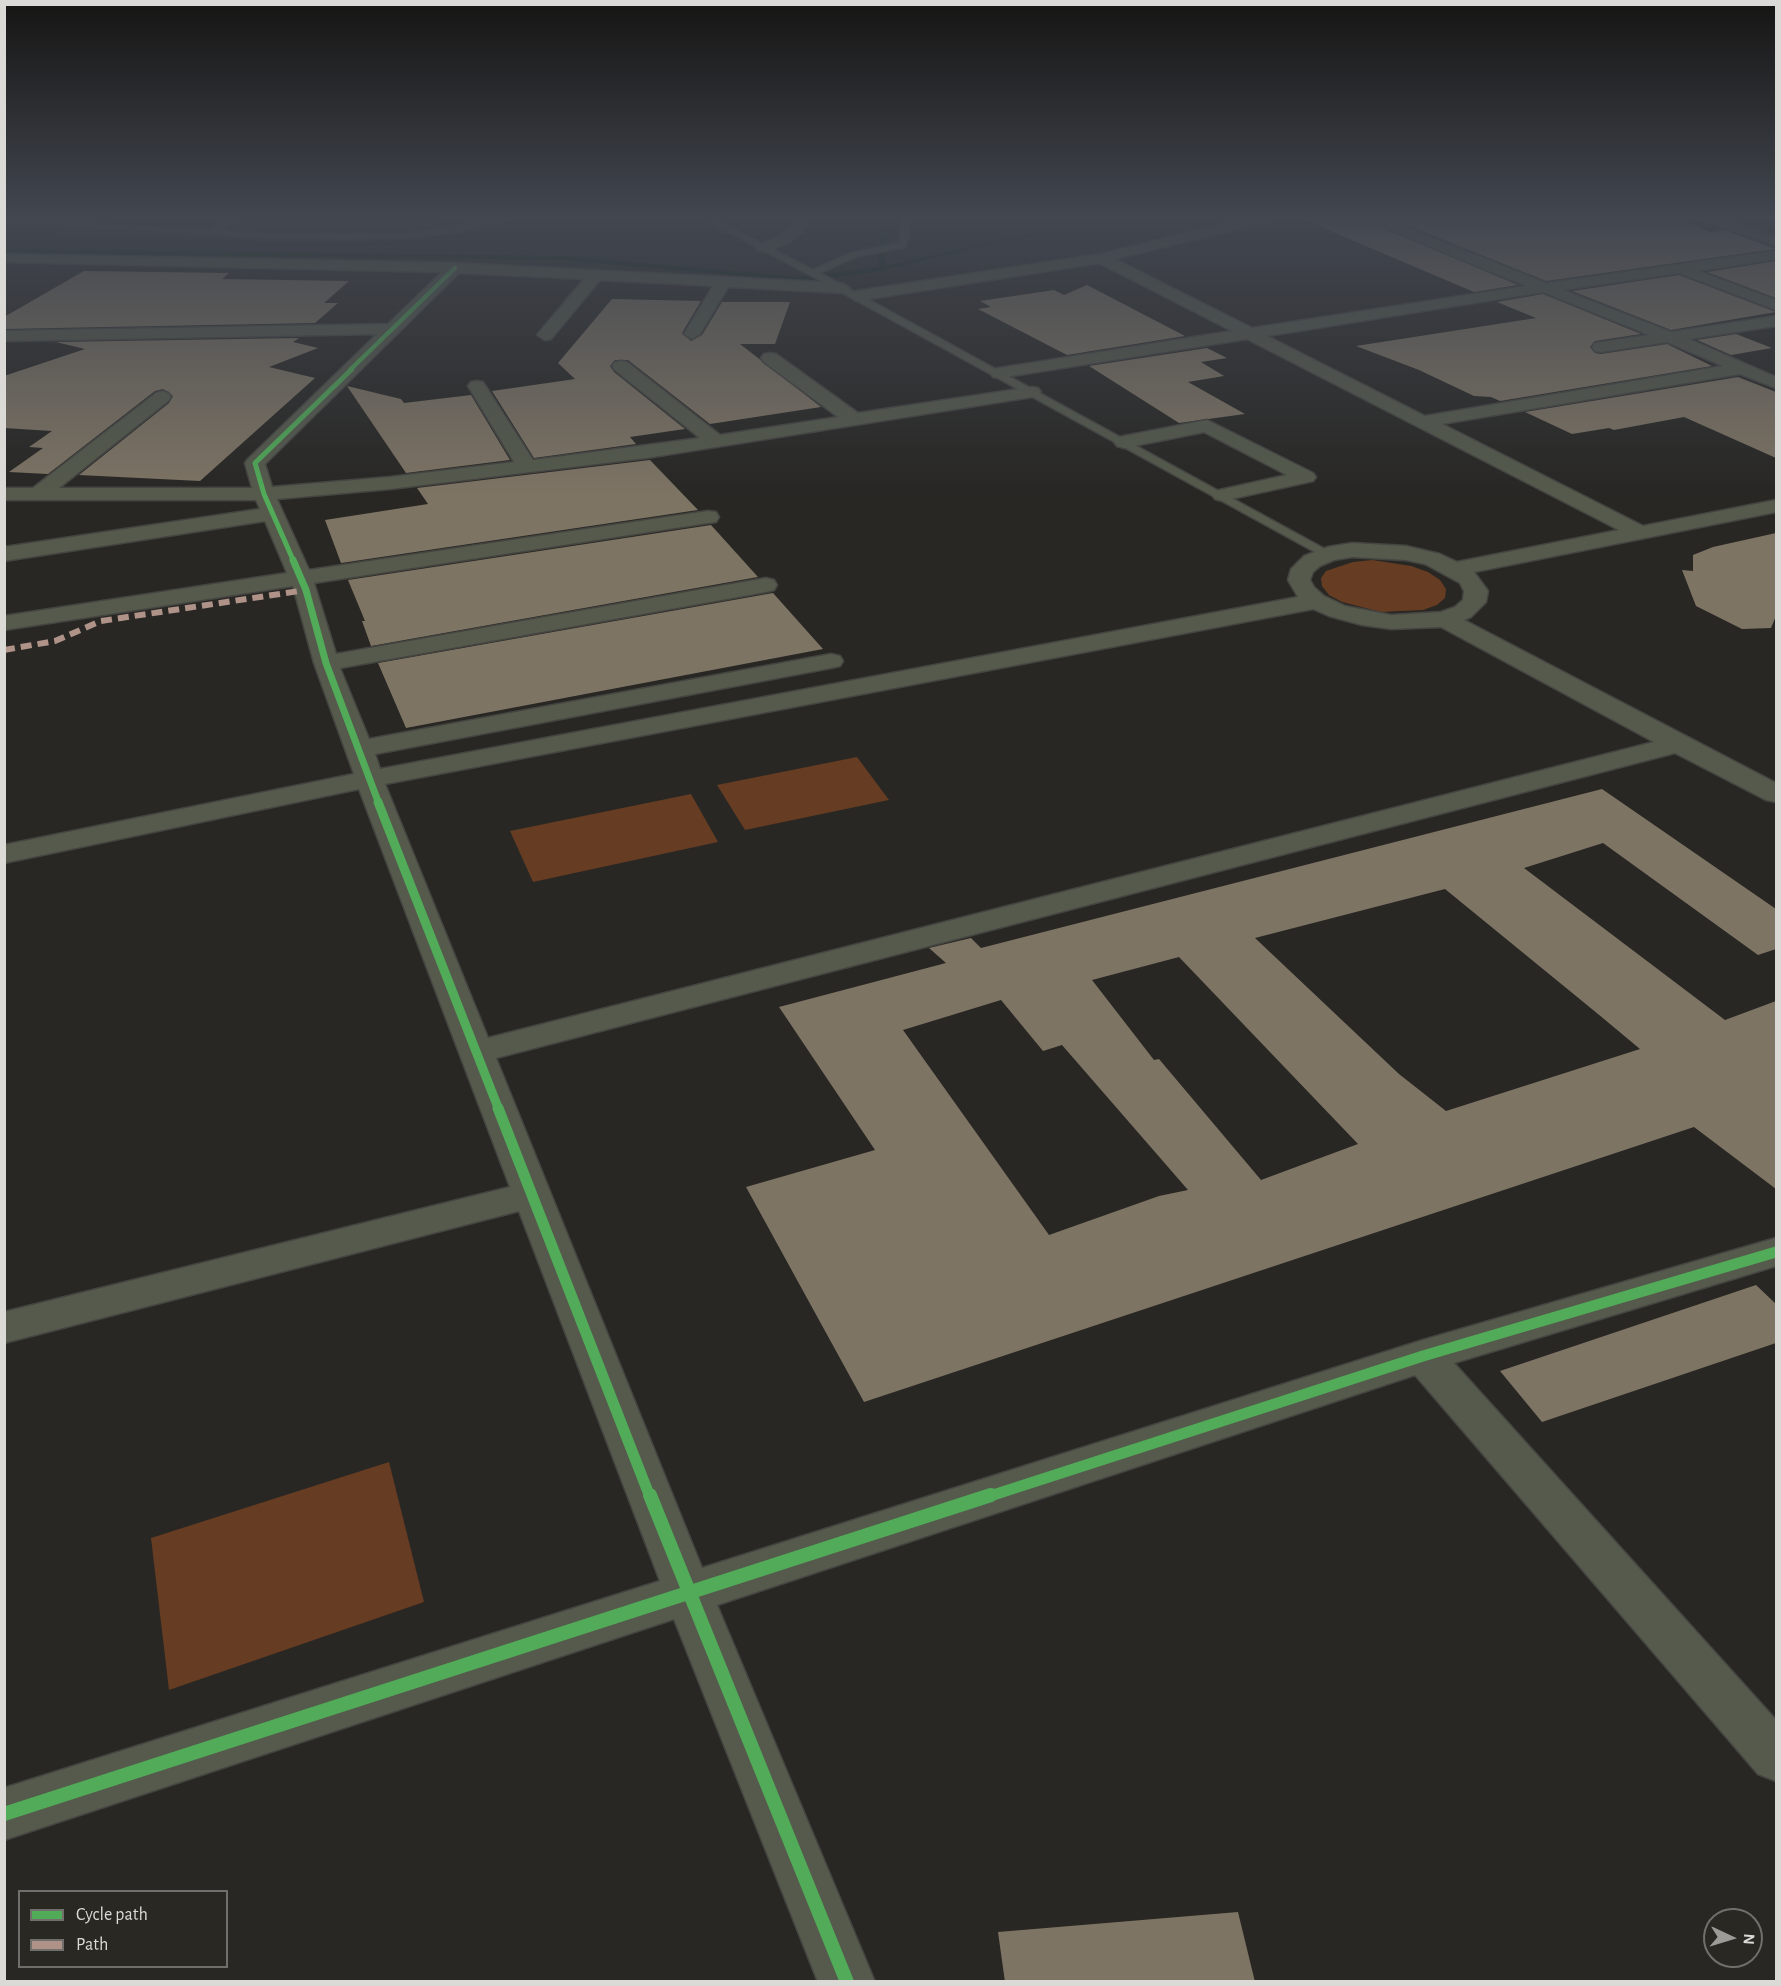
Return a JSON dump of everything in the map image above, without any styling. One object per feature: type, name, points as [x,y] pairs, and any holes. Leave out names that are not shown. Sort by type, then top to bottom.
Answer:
[{"type":"street","points":[[411,311],[255,463],[301,580],[326,663],[476,1052],[688,1593],[847,1982]]},
{"type":"street","points":[[545,334],[565,311]]},
{"type":"street","points":[[692,334],[706,311]]},
{"type":"street","points":[[1203,311],[1639,532]]},
{"type":"street","points":[[999,373],[1401,311]]},
{"type":"street","points":[[1599,311],[1776,383]]},
{"type":"street","points":[[1601,347],[1672,339],[1776,321]]},
{"type":"street","points":[[4,336],[392,329]]},
{"type":"street","points":[[4,354],[48,336]]},
{"type":"street","points":[[770,357],[853,419]]},
{"type":"street","points":[[621,366],[716,441]]},
{"type":"street","points":[[1420,422],[1739,369]]},
{"type":"street","points":[[477,386],[527,466]]},
{"type":"street","points":[[4,554],[269,503],[390,483],[716,441],[1032,392]]},
{"type":"street","points":[[39,493],[162,397]]},
{"type":"street","points":[[1124,442],[1207,426],[1306,477],[1222,495]]},
{"type":"street","points":[[4,494],[39,493],[269,503]]},
{"type":"street","points":[[1454,568],[1776,506]]},
{"type":"street","points":[[4,623],[301,580],[708,516]]},
{"type":"street","points":[[1352,550],[1406,553],[1432,559],[1454,568],[1469,579],[1476,591],[1474,602],[1463,612],[1445,619],[1420,622],[1391,622],[1354,616],[1316,601],[1304,590],[1299,580],[1302,569],[1312,561],[1329,554],[1352,550]]},
{"type":"street","points":[[326,663],[766,585]]},
{"type":"street","points":[[365,764],[1316,601]]},
{"type":"street","points":[[1445,619],[1776,794]]},
{"type":"street","points":[[4,854],[365,764],[831,661]]},
{"type":"street","points":[[476,1052],[1678,744]]},
{"type":"street","points":[[4,1328],[532,1195]]},
{"type":"street","points":[[4,1814],[1423,1356],[1776,1252]]},
{"type":"street","points":[[1423,1356],[1776,1757]]},
{"type":"lane","points":[[884,311],[1329,554]]},
{"type":"shaded area","points":[[1372,560],[1411,566],[1428,572],[1440,580],[1446,589],[1445,598],[1437,605],[1423,610],[1381,612],[1342,602],[1329,595],[1322,586],[1321,578],[1326,571],[1353,562]]},
{"type":"shaded area","points":[[857,757],[889,800],[745,830],[717,785]]},
{"type":"shaded area","points":[[691,794],[718,842],[533,882],[510,831]]},
{"type":"shaded area","points":[[389,1462],[424,1602],[169,1690],[151,1538]]},
{"type":"building","points":[[15,311],[329,311],[315,323],[4,329],[4,317]]},
{"type":"building","points":[[602,311],[695,311],[682,333],[691,341],[702,335],[717,311],[787,311],[775,344],[740,344],[821,407],[710,424],[628,360],[615,360],[610,366],[614,372],[685,429],[630,437],[636,444],[534,458],[492,391],[575,379],[558,363]]},
{"type":"building","points":[[981,311],[1136,311],[1185,336],[1067,355]]},
{"type":"building","points":[[1518,311],[1584,311],[1641,334],[1595,341],[1590,347],[1595,353],[1667,344],[1712,366],[1500,401],[1491,397],[1474,396],[1419,370],[1356,346],[1536,318]]},
{"type":"building","points":[[1622,311],[1776,312],[1671,330]]},
{"type":"building","points":[[1736,334],[1772,348],[1731,355],[1697,340]]},
{"type":"building","points":[[299,338],[293,342],[318,348],[269,367],[315,378],[200,481],[79,475],[169,403],[173,396],[163,389],[155,391],[48,474],[9,472],[43,448],[29,447],[52,431],[4,428],[4,376],[85,349],[56,342]]},
{"type":"building","points":[[1207,348],[1227,358],[1201,362],[1224,376],[1188,382],[1245,414],[1179,423],[1089,366]]},
{"type":"building","points":[[1738,377],[1776,392],[1776,458],[1684,417],[1614,430],[1609,428],[1572,434],[1525,412]]},
{"type":"building","points":[[347,386],[401,399],[404,403],[471,395],[510,460],[406,473]]},
{"type":"building","points":[[650,460],[698,510],[341,563],[325,520],[428,504],[417,488]]},
{"type":"building","points":[[711,525],[758,577],[371,646],[362,621],[365,621],[348,580]]},
{"type":"building","points":[[1776,533],[1776,616],[1771,628],[1742,629],[1696,606],[1682,570],[1693,571],[1693,555],[1713,547]]},
{"type":"building","points":[[773,593],[823,649],[406,728],[378,663]]},
{"type":"building","points":[[1602,789],[1776,909],[1776,949],[1758,955],[1603,843],[1524,868],[1725,1020],[1776,1001],[1776,1189],[1694,1127],[864,1402],[746,1187],[875,1150],[779,1007],[946,963],[929,948],[971,938],[981,948]],"holes":[[[1445,889],[1598,1014],[1640,1049],[1446,1111],[1399,1074],[1255,938]],[[1179,957],[1358,1144],[1261,1180],[1159,1059],[1154,1060],[1092,980]],[[1001,1000],[1043,1051],[1062,1045],[1188,1190],[1159,1196],[1049,1235],[903,1030]]]},
{"type":"building","points":[[1756,1285],[1776,1304],[1776,1343],[1542,1422],[1500,1371]]},
{"type":"building","points":[[1238,1912],[1255,1982],[1005,1982],[998,1932]]},
{"type":"marked path","points":[[4,650],[55,641],[101,621],[306,590]]},
{"type":"cycle path","points":[[411,311],[255,463],[264,494],[306,590],[326,663],[360,749],[369,779],[688,1593],[847,1982]]},
{"type":"cycle path","points":[[4,1814],[1423,1356],[1776,1252]]}]
